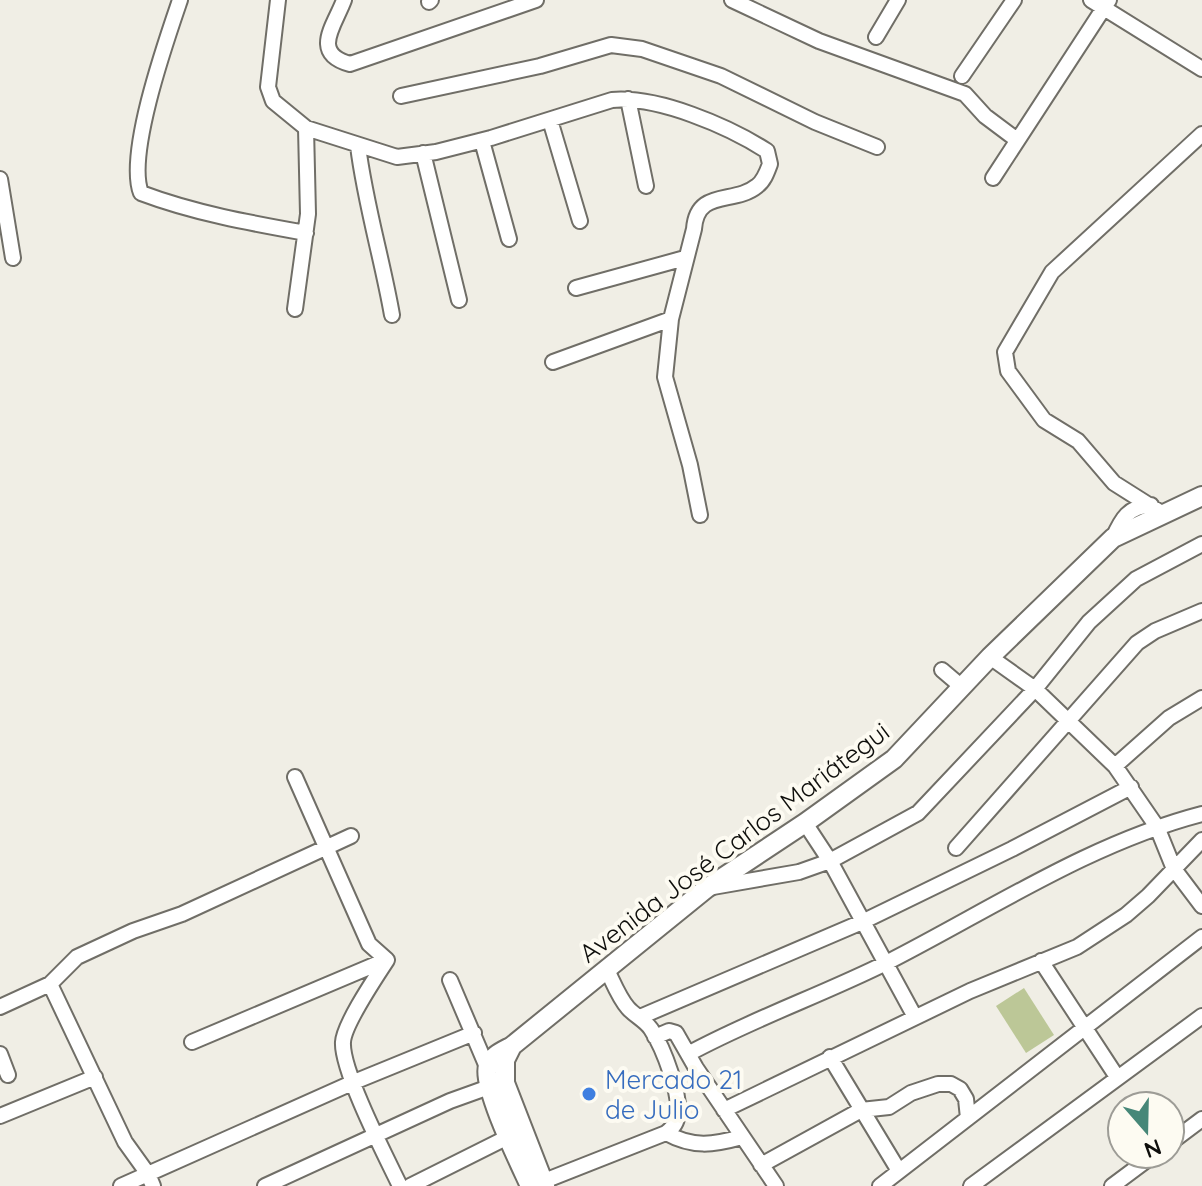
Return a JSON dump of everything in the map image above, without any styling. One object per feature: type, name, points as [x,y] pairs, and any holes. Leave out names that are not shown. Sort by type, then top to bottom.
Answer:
[{"type":"street","points":[[180,0],[142,132],[138,185],[141,193],[188,209],[306,233]]},
{"type":"street","points":[[278,0],[268,87],[273,101],[306,128],[358,146],[397,157],[423,153],[482,141],[612,100],[628,99],[683,112],[732,132],[767,151],[770,164],[760,184],[751,190],[709,201],[695,217],[671,319],[665,377],[690,465],[700,515]]},
{"type":"street","points":[[344,0],[326,41],[328,49],[338,61],[350,64],[536,0]]},
{"type":"street","points":[[732,0],[819,41],[965,94],[985,116],[1017,140]]},
{"type":"street","points":[[876,37],[898,0]]},
{"type":"street","points":[[962,76],[1014,0]]},
{"type":"street","points":[[1091,0],[1106,5],[1202,69]]},
{"type":"street","points":[[993,178],[1106,5]]},
{"type":"street","points":[[401,96],[540,66],[611,45],[642,49],[721,76],[815,122],[877,147]]},
{"type":"street","points":[[628,99],[646,186]]},
{"type":"street","points":[[550,120],[580,221]]},
{"type":"street","points":[[295,309],[308,214],[306,128]]},
{"type":"street","points":[[1157,509],[1114,483],[1078,441],[1044,420],[1008,371],[1005,352],[1052,272],[1202,134]]},
{"type":"street","points":[[482,141],[509,239]]},
{"type":"street","points":[[358,146],[364,194],[382,257],[392,315]]},
{"type":"street","points":[[423,153],[459,300]]},
{"type":"street","points":[[0,179],[13,258]]},
{"type":"street","points":[[576,288],[685,258]]},
{"type":"street","points":[[553,362],[671,319]]},
{"type":"street","name":"Avenida José Carlos Mariátegui","points":[[487,1067],[496,1055],[512,1046],[707,888],[894,759],[990,657],[1113,538],[1157,509],[1202,496]]},
{"type":"street","points":[[707,888],[799,872],[830,861],[918,813],[1035,689],[1089,622],[1136,579],[1202,544]]},
{"type":"street","points":[[956,848],[1137,643],[1155,631],[1202,611]]},
{"type":"street","points":[[990,657],[1035,689],[1115,766],[1157,827],[1174,869],[1202,906]]},
{"type":"street","points":[[942,670],[962,687]]},
{"type":"street","points":[[1115,766],[1169,718],[1202,698]]},
{"type":"street","points":[[295,777],[369,944],[387,960]]},
{"type":"street","points":[[640,1017],[862,922],[1131,787]]},
{"type":"street","points":[[688,1054],[886,963],[1041,880],[1157,827],[1202,814]]},
{"type":"street","points":[[805,823],[830,861],[915,1017]]},
{"type":"street","points":[[0,1007],[50,984],[77,957],[133,931],[182,914],[351,836]]},
{"type":"street","points":[[724,1110],[915,1017],[1077,947],[1126,915],[1202,840]]},
{"type":"street","points":[[880,1186],[1202,937]]},
{"type":"street","points":[[192,1042],[387,960]]},
{"type":"street","points":[[387,960],[344,1038],[344,1049],[376,1136],[400,1186]]},
{"type":"street","points":[[1041,961],[1117,1077]]},
{"type":"street","points":[[540,1185],[666,1133],[674,1127],[678,1117],[677,1096],[655,1037],[640,1017],[629,1010],[607,970]]},
{"type":"street","points":[[450,980],[487,1067],[489,1087],[508,1137],[540,1185]]},
{"type":"street","points":[[50,984],[125,1142],[151,1180]]},
{"type":"street","points":[[971,1186],[1202,1016]]},
{"type":"street","points":[[655,1037],[669,1031],[676,1033],[776,1186]]},
{"type":"street","points":[[121,1186],[151,1180],[354,1082],[474,1033]]},
{"type":"street","points":[[512,1046],[505,1060],[505,1083],[540,1185]]},
{"type":"street","points":[[0,1054],[8,1075]]},
{"type":"street","points":[[830,1057],[899,1171]]},
{"type":"street","points":[[0,1116],[95,1077]]},
{"type":"street","points":[[761,1165],[861,1110],[889,1107],[911,1093],[938,1084],[951,1084],[960,1089],[966,1099],[968,1118]]},
{"type":"street","points":[[265,1186],[450,1101],[489,1087]]},
{"type":"street","points":[[666,1133],[678,1140],[701,1145],[742,1137]]},
{"type":"street","points":[[410,1186],[508,1137]]},
{"type":"street","points":[[1112,1186],[1134,1170]]},
{"type":"green space","points":[[1024,988],[1054,1035],[1026,1053],[996,1006]]},
{"type":"place","name":"Mercado 21 de Julio","points":[[589,1094]]}]
